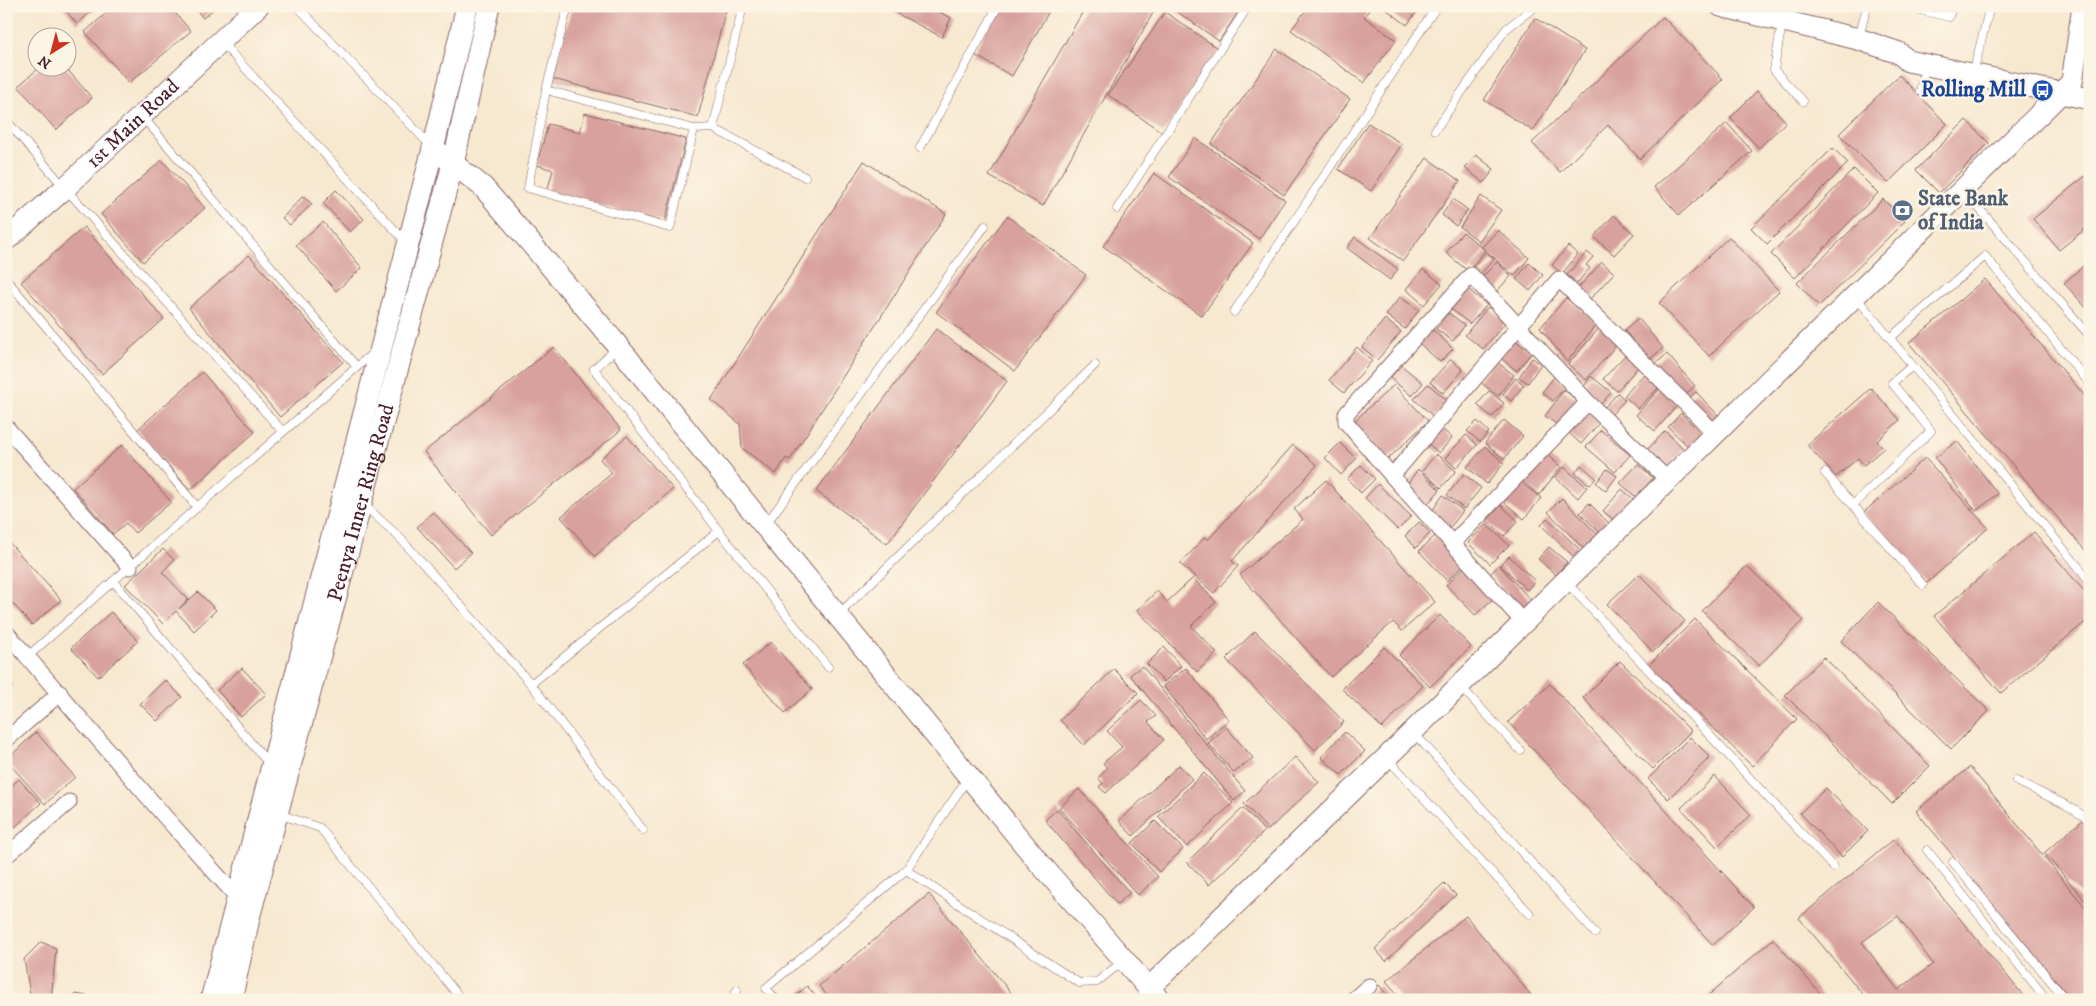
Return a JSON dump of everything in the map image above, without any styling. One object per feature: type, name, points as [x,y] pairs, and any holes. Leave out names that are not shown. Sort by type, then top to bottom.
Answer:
[{"type":"street","name":"1st Main Road","points":[[6,240],[65,188],[258,6]]},
{"type":"street","name":"Peenya Inner Ring Road","points":[[211,1000],[433,148],[467,6]]},
{"type":"street","name":"Peenya Inner Ring Road","points":[[231,1000],[250,914],[453,164],[489,6]]},
{"type":"street","points":[[1721,6],[1858,39],[1899,53],[1908,61],[1925,65],[2074,87]]},
{"type":"street","points":[[433,148],[483,187],[619,347],[1036,859],[1154,994],[1412,730],[1963,190],[2074,87],[2085,18]]},
{"type":"street","points":[[1899,53],[1908,49],[1976,62],[2074,87],[2090,99]]},
{"type":"street","points":[[425,179],[444,195]]},
{"type":"street","points":[[1523,622],[1346,422],[1346,414],[1471,275],[1588,402],[1668,480]]},
{"type":"street","points":[[1392,476],[1517,326],[1559,279],[1715,433]]},
{"type":"street","points":[[1453,543],[1588,402]]},
{"type":"street","points":[[6,427],[130,567]]},
{"type":"street","points":[[6,632],[166,818],[237,897]]},
{"type":"street","points":[[6,740],[60,693]]},
{"type":"street","points":[[6,856],[69,802]]},
{"type":"street","points":[[1353,1000],[1369,986]]},
{"type":"lane","points":[[297,6],[433,148]]},
{"type":"lane","points":[[568,6],[546,90],[528,188],[670,228],[694,129]]},
{"type":"lane","points":[[713,128],[743,6]]},
{"type":"lane","points":[[920,148],[998,6]]},
{"type":"lane","points":[[1117,209],[1248,6]]},
{"type":"lane","points":[[1234,312],[1437,6]]},
{"type":"lane","points":[[1435,130],[1506,28],[1536,6]]},
{"type":"lane","points":[[1858,39],[1867,6]]},
{"type":"lane","points":[[1904,6],[1950,17],[1952,6]]},
{"type":"lane","points":[[1976,62],[1990,6]]},
{"type":"lane","points":[[1782,21],[1774,70],[1803,101]]},
{"type":"lane","points":[[221,41],[408,244]]},
{"type":"lane","points":[[1920,91],[1925,65]]},
{"type":"lane","points":[[546,90],[694,129],[713,128],[805,177]]},
{"type":"lane","points":[[142,116],[357,367]]},
{"type":"lane","points":[[6,120],[283,432]]},
{"type":"lane","points":[[1963,190],[2090,336]]},
{"type":"lane","points":[[764,525],[985,226]]},
{"type":"lane","points":[[1890,338],[1985,256],[2090,384]]},
{"type":"lane","points":[[6,279],[197,507]]},
{"type":"lane","points":[[1855,296],[2090,581]]},
{"type":"lane","points":[[28,656],[382,346]]},
{"type":"lane","points":[[619,347],[594,369],[828,667]]},
{"type":"lane","points":[[837,615],[1095,365]]},
{"type":"lane","points":[[1853,505],[1931,431],[1892,383],[1912,366]]},
{"type":"lane","points":[[1825,473],[1923,585]]},
{"type":"lane","points":[[361,502],[400,538],[531,684],[643,830]]},
{"type":"lane","points":[[531,684],[719,530]]},
{"type":"lane","points":[[1565,580],[1833,867]]},
{"type":"lane","points":[[113,582],[271,767]]},
{"type":"lane","points":[[1459,685],[1520,750]]},
{"type":"lane","points":[[1412,730],[1595,933]]},
{"type":"lane","points":[[1386,758],[1530,914]]},
{"type":"lane","points":[[776,1000],[766,988],[906,870],[969,776]]},
{"type":"lane","points":[[2016,781],[2066,805],[2090,820]]},
{"type":"lane","points":[[277,814],[320,828],[462,1000]]},
{"type":"lane","points":[[1927,850],[2047,1000]]},
{"type":"lane","points":[[1953,862],[2066,1000]]},
{"type":"lane","points":[[906,870],[1079,983],[1098,982],[1124,960]]},
{"type":"lane","points":[[733,1000],[737,990]]},
{"type":"building","points":[[62,6],[98,6],[77,24]]},
{"type":"building","points":[[114,6],[169,6],[191,31],[129,83],[85,32]]},
{"type":"building","points":[[193,6],[217,6],[203,18]]},
{"type":"building","points":[[572,6],[727,6],[698,117],[553,79]]},
{"type":"building","points":[[890,6],[928,6],[951,18],[942,37],[888,9]]},
{"type":"building","points":[[999,6],[1052,6],[1012,76],[973,54]]},
{"type":"building","points":[[1086,6],[1157,6],[1043,206],[989,176]]},
{"type":"building","points":[[1169,6],[1242,6],[1219,41]]},
{"type":"building","points":[[1309,6],[1372,6],[1364,17],[1396,40],[1364,83],[1291,30]]},
{"type":"building","points":[[1382,6],[1421,6],[1407,25]]},
{"type":"building","points":[[1165,12],[1220,50],[1163,133],[1108,95]]},
{"type":"building","points":[[1663,17],[1723,79],[1640,159],[1608,125],[1560,172],[1532,143]]},
{"type":"building","points":[[1535,18],[1585,50],[1533,131],[1484,100]]},
{"type":"building","points":[[1277,49],[1350,99],[1284,195],[1211,144]]},
{"type":"building","points":[[1899,75],[1947,124],[1888,183],[1839,134]]},
{"type":"building","points":[[28,77],[75,78],[92,98],[56,130],[18,86]]},
{"type":"building","points":[[1757,91],[1786,122],[1759,148],[1730,118]]},
{"type":"building","points":[[585,113],[686,139],[665,222],[547,192],[553,170],[537,165],[548,124],[580,132]]},
{"type":"building","points":[[1966,120],[1989,143],[1939,193],[1916,170]]},
{"type":"building","points":[[1368,123],[1402,144],[1371,191],[1338,169]]},
{"type":"building","points":[[1727,123],[1752,151],[1679,215],[1654,187]]},
{"type":"building","points":[[1195,138],[1285,200],[1259,239],[1169,177]]},
{"type":"building","points":[[1833,148],[1848,163],[1767,244],[1751,228]]},
{"type":"building","points":[[1476,155],[1494,169],[1484,183],[1465,168]]},
{"type":"building","points":[[1427,158],[1460,181],[1403,261],[1370,238]]},
{"type":"building","points":[[162,160],[205,208],[143,262],[101,214]]},
{"type":"building","points":[[864,161],[946,214],[790,460],[786,458],[776,474],[742,448],[740,424],[711,400]]},
{"type":"building","points":[[1854,169],[1878,193],[1795,278],[1771,254]]},
{"type":"building","points":[[2090,172],[2090,225],[2059,250],[2033,219]]},
{"type":"building","points":[[1154,173],[1253,243],[1202,316],[1103,246]]},
{"type":"building","points":[[336,190],[364,219],[350,232],[323,203]]},
{"type":"building","points":[[303,196],[312,204],[290,225],[282,218]]},
{"type":"building","points":[[1481,196],[1501,210],[1479,241],[1460,227]]},
{"type":"building","points":[[1453,199],[1468,210],[1456,226],[1442,215]]},
{"type":"building","points":[[1883,199],[1905,221],[1819,306],[1797,283]]},
{"type":"building","points":[[1614,215],[1634,234],[1614,255],[1594,237]]},
{"type":"building","points":[[1007,216],[1086,275],[1015,371],[936,312]]},
{"type":"building","points":[[323,222],[362,268],[336,291],[296,245]]},
{"type":"building","points":[[84,227],[164,319],[102,374],[21,282]]},
{"type":"building","points":[[1498,230],[1529,258],[1514,276],[1482,247]]},
{"type":"building","points":[[1463,232],[1485,250],[1468,271],[1446,253]]},
{"type":"building","points":[[1355,237],[1398,269],[1390,280],[1347,248]]},
{"type":"building","points":[[1729,237],[1779,291],[1709,356],[1659,303]]},
{"type":"building","points":[[1568,246],[1578,254],[1562,274],[1552,265]]},
{"type":"building","points":[[1486,252],[1494,259],[1479,276],[1471,269]]},
{"type":"building","points":[[1587,252],[1593,257],[1586,265],[1590,268],[1577,283],[1567,275]]},
{"type":"building","points":[[249,255],[343,362],[280,417],[189,308]]},
{"type":"building","points":[[2090,260],[2090,312],[2064,283]]},
{"type":"building","points":[[1497,262],[1511,276],[1497,291],[1482,277]]},
{"type":"building","points":[[1602,262],[1614,273],[1590,299],[1578,288]]},
{"type":"building","points":[[1529,263],[1543,275],[1530,291],[1516,279]]},
{"type":"building","points":[[1423,269],[1442,284],[1424,305],[1406,289]]},
{"type":"building","points":[[1985,279],[2090,402],[2090,556],[1909,343]]},
{"type":"building","points":[[1468,289],[1487,305],[1470,324],[1451,309]]},
{"type":"building","points":[[1400,297],[1419,310],[1405,329],[1386,315]]},
{"type":"building","points":[[1566,298],[1598,322],[1567,362],[1540,328]]},
{"type":"building","points":[[1488,307],[1506,322],[1483,349],[1465,335]]},
{"type":"building","points":[[1449,313],[1465,325],[1453,341],[1436,329]]},
{"type":"building","points":[[1638,318],[1663,348],[1649,360],[1624,330]]},
{"type":"building","points":[[1385,319],[1401,332],[1377,360],[1362,347]]},
{"type":"building","points":[[1601,326],[1619,342],[1586,380],[1568,364]]},
{"type":"building","points":[[936,329],[1007,381],[887,544],[816,491]]},
{"type":"building","points":[[1432,329],[1453,349],[1440,362],[1419,343]]},
{"type":"building","points":[[1512,337],[1531,353],[1517,371],[1498,356]]},
{"type":"building","points":[[554,347],[621,430],[491,535],[424,452]]},
{"type":"building","points":[[1357,347],[1372,361],[1344,393],[1329,380]]},
{"type":"building","points":[[1627,353],[1640,365],[1617,391],[1603,379]]},
{"type":"building","points":[[1667,354],[1695,386],[1684,396],[1655,364]]},
{"type":"building","points":[[1532,358],[1541,364],[1528,383],[1519,377]]},
{"type":"building","points":[[1451,359],[1463,370],[1443,393],[1430,382]]},
{"type":"building","points":[[1494,360],[1514,375],[1498,396],[1479,381]]},
{"type":"building","points":[[1401,365],[1423,383],[1412,396],[1390,378]]},
{"type":"building","points":[[202,372],[255,432],[190,490],[137,430]]},
{"type":"building","points":[[1645,373],[1659,387],[1638,409],[1624,396]]},
{"type":"building","points":[[1555,376],[1566,386],[1553,401],[1542,392]]},
{"type":"building","points":[[1591,376],[1611,392],[1598,408],[1581,391]]},
{"type":"building","points":[[1516,378],[1524,385],[1511,401],[1503,394]]},
{"type":"building","points":[[1428,384],[1448,401],[1434,417],[1414,399]]},
{"type":"building","points":[[1394,385],[1428,421],[1388,459],[1353,422]]},
{"type":"building","points":[[1660,388],[1678,405],[1655,431],[1636,415]]},
{"type":"building","points":[[1871,388],[1900,420],[1877,441],[1884,448],[1864,465],[1858,458],[1836,477],[1807,445]]},
{"type":"building","points":[[1564,390],[1580,402],[1560,427],[1545,416]]},
{"type":"building","points":[[1489,391],[1504,403],[1492,417],[1477,405]]},
{"type":"building","points":[[1696,392],[1718,415],[1710,423],[1688,399]]},
{"type":"building","points":[[1618,393],[1625,400],[1608,418],[1601,411]]},
{"type":"building","points":[[1587,409],[1601,421],[1581,444],[1568,432]]},
{"type":"building","points":[[1681,413],[1704,436],[1691,449],[1668,427]]},
{"type":"building","points":[[1504,420],[1523,436],[1504,459],[1485,443]]},
{"type":"building","points":[[1477,421],[1489,432],[1480,442],[1467,431]]},
{"type":"building","points":[[1439,426],[1452,438],[1439,453],[1425,441]]},
{"type":"building","points":[[1601,430],[1630,455],[1615,472],[1586,447]]},
{"type":"building","points":[[1665,431],[1684,449],[1664,470],[1645,452]]},
{"type":"building","points":[[1466,435],[1477,445],[1456,468],[1445,458]]},
{"type":"building","points":[[627,436],[673,489],[595,556],[561,517],[612,473],[600,459]]},
{"type":"building","points":[[1957,441],[1998,494],[1976,511],[1935,458]]},
{"type":"building","points":[[1340,443],[1356,459],[1341,475],[1325,458]]},
{"type":"building","points":[[122,445],[171,502],[135,533],[126,523],[113,534],[73,488]]},
{"type":"building","points":[[1293,445],[1317,465],[1232,561],[1238,566],[1214,593],[1180,564],[1205,537],[1208,540]]},
{"type":"building","points":[[1485,446],[1504,463],[1487,484],[1467,467]]},
{"type":"building","points":[[1544,452],[1561,467],[1539,495],[1521,480]]},
{"type":"building","points":[[1436,454],[1456,471],[1441,488],[1422,471]]},
{"type":"building","points":[[1925,458],[1988,528],[1927,583],[1863,513]]},
{"type":"building","points":[[1638,464],[1653,478],[1636,497],[1620,483]]},
{"type":"building","points":[[1361,465],[1375,479],[1361,493],[1347,479]]},
{"type":"building","points":[[1581,465],[1596,478],[1590,485],[1575,473]]},
{"type":"building","points":[[1564,467],[1587,487],[1578,498],[1555,477]]},
{"type":"building","points":[[1418,469],[1440,490],[1425,507],[1406,486]]},
{"type":"building","points":[[1607,469],[1617,476],[1606,491],[1596,483]]},
{"type":"building","points":[[1464,474],[1481,488],[1464,509],[1447,495]]},
{"type":"building","points":[[1326,480],[1435,602],[1402,631],[1393,622],[1331,677],[1240,575],[1303,519],[1294,509]]},
{"type":"building","points":[[1520,482],[1541,498],[1524,519],[1504,502]]},
{"type":"building","points":[[1378,484],[1411,516],[1398,530],[1365,498]]},
{"type":"building","points":[[1622,489],[1633,499],[1615,521],[1603,511]]},
{"type":"building","points":[[1443,495],[1463,511],[1448,530],[1430,514]]},
{"type":"building","points":[[1562,498],[1598,535],[1584,549],[1548,512]]},
{"type":"building","points":[[1589,503],[1609,523],[1600,533],[1580,513]]},
{"type":"building","points":[[1501,505],[1518,521],[1504,536],[1487,521]]},
{"type":"building","points":[[433,512],[471,553],[454,568],[417,527]]},
{"type":"building","points":[[1547,518],[1579,549],[1573,556],[1541,525]]},
{"type":"building","points":[[1419,522],[1430,533],[1416,548],[1405,536]]},
{"type":"building","points":[[1486,524],[1509,545],[1490,564],[1468,543]]},
{"type":"building","points":[[2034,532],[2090,598],[2090,618],[2001,693],[1934,616]]},
{"type":"building","points":[[1435,536],[1463,566],[1447,581],[1419,551]]},
{"type":"building","points":[[6,539],[61,600],[32,625],[6,596]]},
{"type":"building","points":[[1549,547],[1567,562],[1556,575],[1538,559]]},
{"type":"building","points":[[163,549],[174,560],[162,572],[188,599],[179,609],[198,592],[216,610],[194,631],[176,611],[163,624],[125,585]]},
{"type":"building","points":[[1509,556],[1535,581],[1527,590],[1500,565]]},
{"type":"building","points":[[1499,565],[1533,603],[1522,613],[1490,574]]},
{"type":"building","points":[[1466,566],[1496,596],[1475,615],[1446,585]]},
{"type":"building","points":[[1747,566],[1803,620],[1759,666],[1702,611]]},
{"type":"building","points":[[1639,574],[1685,621],[1653,652],[1607,604]]},
{"type":"building","points":[[1193,578],[1216,602],[1191,626],[1217,653],[1197,672],[1137,610],[1157,591],[1167,602]]},
{"type":"building","points":[[1878,602],[1989,711],[1951,749],[1841,641]]},
{"type":"building","points":[[111,612],[138,641],[98,677],[71,648]]},
{"type":"building","points":[[1440,615],[1471,647],[1430,687],[1399,655]]},
{"type":"building","points":[[1695,619],[1797,719],[1752,766],[1649,665]]},
{"type":"building","points":[[1255,631],[1344,722],[1315,750],[1226,659]]},
{"type":"building","points":[[771,642],[812,689],[785,713],[743,665]]},
{"type":"building","points":[[1164,647],[1181,666],[1164,682],[1147,664]]},
{"type":"building","points":[[1384,647],[1423,686],[1382,728],[1342,689]]},
{"type":"building","points":[[1824,657],[1930,766],[1892,804],[1785,695]]},
{"type":"building","points":[[1620,661],[1691,731],[1653,769],[1583,698]]},
{"type":"building","points":[[1142,666],[1245,791],[1234,801],[1130,675]]},
{"type":"building","points":[[242,668],[266,694],[241,717],[217,690]]},
{"type":"building","points":[[1186,668],[1229,720],[1206,739],[1163,686]]},
{"type":"building","points":[[1114,669],[1138,693],[1084,745],[1060,720]]},
{"type":"building","points":[[6,679],[13,686],[6,692]]},
{"type":"building","points":[[165,680],[182,697],[157,721],[140,704]]},
{"type":"building","points":[[1550,684],[1754,907],[1713,945],[1508,722]]},
{"type":"building","points":[[1141,700],[1156,716],[1148,722],[1164,740],[1106,793],[1099,787],[1103,783],[1098,778],[1107,768],[1103,763],[1122,747],[1107,731]]},
{"type":"building","points":[[1226,727],[1253,758],[1234,773],[1208,743]]},
{"type":"building","points":[[36,732],[75,777],[45,804],[6,760]]},
{"type":"building","points":[[1345,732],[1365,751],[1341,775],[1321,757]]},
{"type":"building","points":[[1690,737],[1710,757],[1668,799],[1648,779]]},
{"type":"building","points":[[1295,757],[1319,782],[1268,830],[1244,804]]},
{"type":"building","points":[[1179,765],[1192,779],[1133,836],[1119,821]]},
{"type":"building","points":[[1970,767],[2090,913],[2090,1000],[2072,1000],[1916,811]]},
{"type":"building","points":[[1204,773],[1233,803],[1187,847],[1158,817]]},
{"type":"building","points":[[1715,776],[1751,815],[1717,847],[1681,808]]},
{"type":"building","points":[[19,779],[41,803],[13,829],[6,822],[6,791]]},
{"type":"building","points":[[1826,788],[1868,831],[1842,857],[1800,813]]},
{"type":"building","points":[[1079,789],[1158,877],[1138,895],[1059,808]]},
{"type":"building","points":[[1243,808],[1265,831],[1209,885],[1187,862]]},
{"type":"building","points":[[1057,809],[1130,893],[1117,904],[1045,820]]},
{"type":"building","points":[[2083,820],[2090,828],[2090,906],[2044,853]]},
{"type":"building","points":[[1155,821],[1183,849],[1159,872],[1132,843]]},
{"type":"building","points":[[1894,839],[2027,1000],[1868,1000],[1799,918]],"holes":[[[1898,916],[1933,964],[1898,990],[1862,942]]]},
{"type":"building","points":[[1444,883],[1456,895],[1386,961],[1375,949]]},
{"type":"building","points":[[929,894],[1017,1000],[831,1000],[819,986]]},
{"type":"building","points":[[1466,916],[1535,1000],[1401,1000],[1386,981]]},
{"type":"building","points":[[1773,939],[1826,1000],[1703,1000]]},
{"type":"building","points":[[41,942],[56,948],[51,1000],[31,1000],[24,959]]},
{"type":"building","points":[[1379,985],[1391,1000],[1362,1000]]},
{"type":"building","points":[[807,986],[819,1000],[791,1000]]},
{"type":"building","points":[[75,994],[108,999],[108,1000],[74,1000]]},
{"type":"place","name":"Rolling Mill","points":[[2042,90]]},
{"type":"place","name":"State Bank of India","points":[[1902,211]]}]
